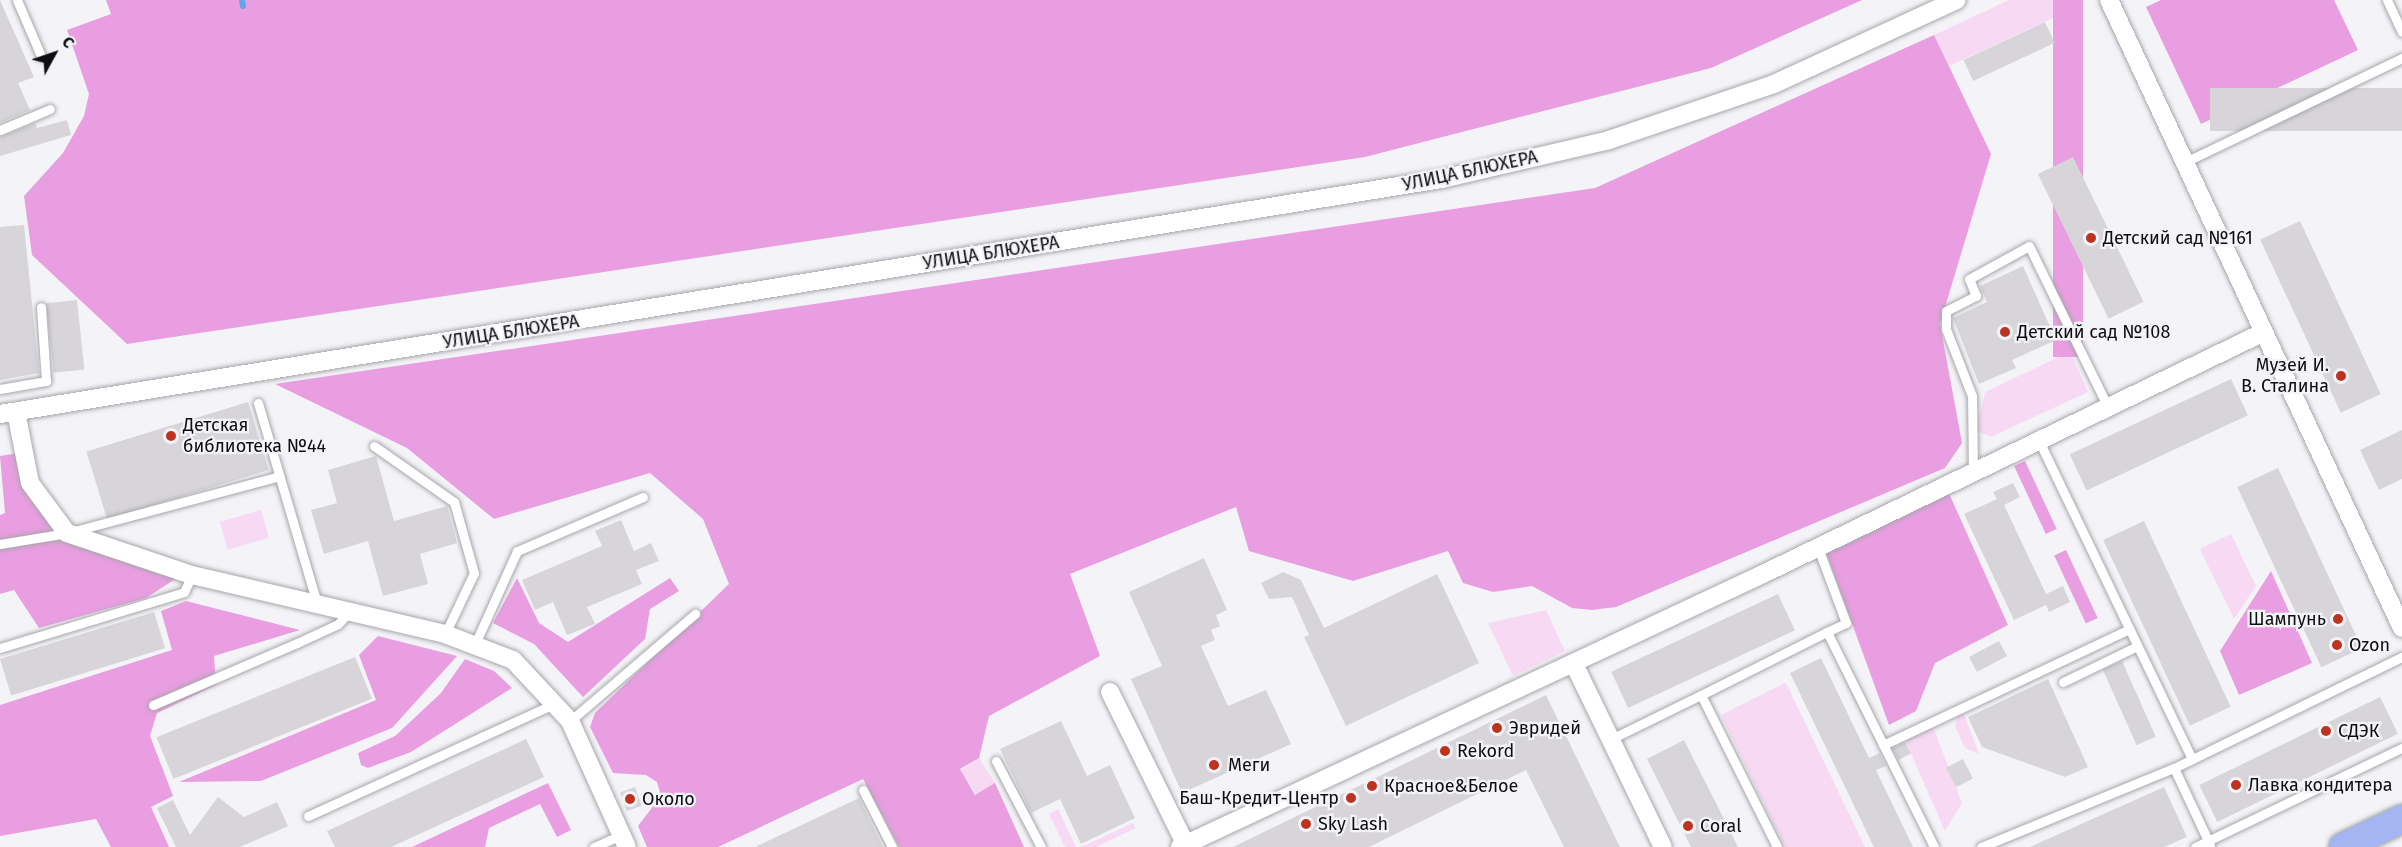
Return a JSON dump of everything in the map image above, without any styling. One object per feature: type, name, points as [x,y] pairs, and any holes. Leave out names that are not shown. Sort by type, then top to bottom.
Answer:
[{"type":"main road","points":[[2343,847],[2402,819]]},
{"type":"street","name":"УЛИЦА БЛЮХЕРА","points":[[8,413],[1442,179],[1609,140],[1774,84],[1957,0]]},
{"type":"street","points":[[2109,0],[2402,628]]},
{"type":"street","points":[[1110,692],[1184,846],[1818,548],[2264,332]]},
{"type":"street","points":[[8,413],[30,483],[67,533],[192,575],[445,634],[513,660],[570,721],[624,841]]},
{"type":"street","points":[[1574,664],[1664,847]]},
{"type":"lane","points":[[17,0],[41,56]]},
{"type":"lane","points":[[2387,0],[2402,32]]},
{"type":"lane","points":[[2185,162],[2402,58]]},
{"type":"lane","points":[[0,130],[50,109]]},
{"type":"lane","points":[[1973,473],[1972,396],[1946,329],[1946,311],[1976,296],[1969,279],[2030,246],[2108,407]]},
{"type":"lane","points":[[0,389],[46,381],[41,306]]},
{"type":"lane","points":[[258,403],[317,603]]},
{"type":"lane","points":[[2039,441],[2192,759]]},
{"type":"lane","points":[[374,446],[454,501],[474,573],[445,634]]},
{"type":"lane","points":[[0,544],[67,533],[280,476]]},
{"type":"lane","points":[[475,644],[517,551],[642,497]]},
{"type":"lane","points":[[1611,739],[1846,622],[1818,548]]},
{"type":"lane","points":[[0,648],[184,592],[192,575]]},
{"type":"lane","points":[[153,705],[317,634],[349,612]]},
{"type":"lane","points":[[570,721],[695,614]]},
{"type":"lane","points":[[1883,745],[2129,629]]},
{"type":"lane","points":[[1827,632],[1934,847]]},
{"type":"lane","points":[[2063,682],[2137,646]]},
{"type":"lane","points":[[1981,847],[2174,768],[2402,657]]},
{"type":"lane","points":[[1701,695],[1777,847]]},
{"type":"lane","points":[[308,816],[554,704]]},
{"type":"lane","points":[[2195,847],[2210,844],[2402,748]]},
{"type":"lane","points":[[996,761],[1041,847]]},
{"type":"lane","points":[[2174,768],[2210,844]]},
{"type":"lane","points":[[863,790],[892,847]]},
{"type":"lane","points":[[594,847],[624,841]]},
{"type":"shaded area","points":[[106,0],[1862,0],[1711,68],[1365,157],[127,344],[32,255],[24,196],[63,153],[84,116],[89,94],[67,30],[111,14]]},
{"type":"shaded area","points":[[2009,0],[2053,0],[2060,15],[1949,66],[1934,35]]},
{"type":"shaded area","points":[[2053,0],[2083,0],[2083,357],[2053,357]]},
{"type":"shaded area","points":[[2161,0],[2334,0],[2358,50],[2201,124],[2146,7]]},
{"type":"shaded area","points":[[1934,35],[1991,154],[1940,324],[1962,443],[1945,468],[1616,607],[1592,610],[1572,608],[1532,586],[1493,592],[1463,583],[1448,551],[1353,581],[1249,551],[1236,507],[1070,574],[1100,656],[989,716],[979,758],[960,769],[975,795],[995,783],[1024,847],[899,847],[863,779],[718,847],[647,847],[638,826],[661,796],[657,782],[646,775],[613,773],[590,727],[595,713],[729,584],[703,519],[650,473],[494,519],[407,448],[275,384],[1595,188]]},
{"type":"shaded area","points":[[2067,345],[2088,392],[1991,437],[1976,430],[1985,392],[2061,356],[2058,351]]},
{"type":"shaded area","points":[[18,453],[54,527],[180,576],[146,598],[39,628],[14,590],[0,594],[0,515],[5,513],[0,456]]},
{"type":"shaded area","points":[[2025,461],[2057,529],[2046,534],[2014,466]]},
{"type":"shaded area","points":[[1947,489],[2008,625],[1935,663],[1916,711],[1889,725],[1826,552]]},
{"type":"shaded area","points":[[261,510],[269,538],[228,550],[220,522]]},
{"type":"shaded area","points":[[2231,534],[2256,586],[2234,619],[2200,549]]},
{"type":"shaded area","points":[[2066,550],[2098,618],[2086,623],[2054,555]]},
{"type":"shaded area","points":[[2271,571],[2312,663],[2239,695],[2220,651]]},
{"type":"shaded area","points":[[517,578],[539,623],[568,642],[670,578],[679,591],[650,609],[645,639],[583,697],[534,644],[493,623]]},
{"type":"shaded area","points":[[186,601],[300,630],[214,656],[216,685],[157,713],[150,736],[173,796],[151,807],[169,847],[111,847],[96,819],[0,836],[0,705],[172,650],[161,611]]},
{"type":"shaded area","points":[[1546,610],[1565,651],[1513,676],[1488,623]]},
{"type":"shaded area","points":[[378,636],[457,656],[392,728],[261,781],[179,782],[376,700],[359,655]]},
{"type":"shaded area","points":[[465,659],[494,671],[512,688],[411,752],[368,768],[361,765],[358,753],[395,736],[441,693]]},
{"type":"shaded area","points":[[1786,683],[1865,847],[1785,847],[1721,715]]},
{"type":"shaded area","points":[[1959,713],[1964,714],[1979,754],[1965,748],[1955,726]]},
{"type":"shaded area","points":[[1933,727],[1962,803],[1945,831],[1905,740]]},
{"type":"shaded area","points":[[979,758],[995,783],[977,795],[961,770]]},
{"type":"shaded area","points":[[548,783],[571,830],[557,837],[540,804],[489,828],[485,847],[412,847]]},
{"type":"shaded area","points":[[1058,809],[1076,847],[1065,847],[1049,814]]},
{"type":"shaded area","points":[[1133,823],[1136,828],[1096,847],[1081,847]]},
{"type":"building","points":[[0,0],[34,77],[18,83],[30,110],[0,123]]},
{"type":"building","points":[[2045,22],[2055,43],[1973,81],[1963,60]]},
{"type":"building","points":[[2210,88],[2402,88],[2402,131],[2210,131]]},
{"type":"building","points":[[67,120],[71,135],[0,156],[0,137],[35,123],[37,128]]},
{"type":"building","name":"Детский сад №161","points":[[2073,157],[2144,302],[2109,319],[2038,174]]},
{"type":"building","points":[[2300,221],[2381,394],[2341,413],[2260,240]]},
{"type":"building","points":[[24,225],[39,373],[0,380],[0,227]]},
{"type":"building","name":"Детский сад №108","points":[[2023,266],[2056,340],[2012,360],[2016,368],[1979,384],[1953,318],[1987,302],[1980,286]]},
{"type":"building","points":[[77,300],[84,370],[53,373],[46,303]]},
{"type":"building","points":[[2231,379],[2248,415],[2087,490],[2070,454]]},
{"type":"building","points":[[248,402],[269,470],[107,519],[86,451]]},
{"type":"building","points":[[2402,430],[2402,479],[2379,490],[2360,450]]},
{"type":"building","points":[[376,456],[394,521],[447,506],[457,543],[420,554],[428,584],[383,596],[368,541],[324,554],[311,510],[337,503],[328,470]]},
{"type":"building","points":[[2278,468],[2362,648],[2321,667],[2237,487]]},
{"type":"building","points":[[2013,483],[2020,497],[2004,505],[2046,594],[2063,586],[2070,602],[2049,612],[2046,605],[2014,620],[1964,514],[1997,499],[1993,492]]},
{"type":"building","points":[[621,520],[634,551],[651,543],[659,561],[636,570],[642,584],[587,607],[595,624],[567,635],[553,602],[535,610],[522,580],[602,546],[595,531]]},
{"type":"building","points":[[2144,521],[2231,707],[2190,726],[2103,540]]},
{"type":"building","points":[[1204,558],[1227,610],[1216,615],[1220,626],[1211,630],[1215,640],[1201,646],[1228,706],[1266,690],[1291,744],[1182,793],[1131,679],[1162,666],[1129,592]]},
{"type":"building","points":[[1283,572],[1301,580],[1324,628],[1437,574],[1479,663],[1346,726],[1304,637],[1309,635],[1292,597],[1269,599],[1261,583]]},
{"type":"building","points":[[1778,594],[1795,630],[1628,708],[1611,672]]},
{"type":"building","points":[[154,612],[165,648],[11,695],[0,659]]},
{"type":"building","points":[[1999,641],[2007,656],[1977,672],[1969,657]]},
{"type":"building","points":[[355,657],[372,699],[173,779],[157,737]]},
{"type":"building","points":[[1821,658],[1869,758],[1880,753],[1886,766],[1876,770],[1913,847],[1874,847],[1790,673]]},
{"type":"building","points":[[2122,661],[2156,737],[2137,745],[2103,670]]},
{"type":"building","points":[[2048,679],[2088,767],[2065,777],[1982,747],[1968,717]]},
{"type":"building","points":[[1546,695],[1620,847],[1564,847],[1526,770],[1369,847],[1233,847]]},
{"type":"building","points":[[2380,697],[2398,734],[2217,822],[2199,785]]},
{"type":"building","points":[[1061,721],[1087,776],[1110,765],[1135,818],[1081,844],[1060,799],[1031,813],[1000,749]]},
{"type":"building","points":[[526,739],[544,777],[391,847],[335,847],[327,831]]},
{"type":"building","points":[[1684,740],[1738,847],[1691,847],[1647,759]]},
{"type":"building","points":[[1905,742],[1911,754],[1898,760],[1893,748]]},
{"type":"building","points":[[1963,759],[1973,779],[1956,787],[1946,768]]},
{"type":"building","points":[[635,787],[642,806],[627,811],[620,792]]},
{"type":"building","points":[[2164,787],[2187,837],[2164,847],[2030,847]]},
{"type":"building","points":[[218,797],[244,817],[277,802],[288,826],[240,847],[176,847],[157,808],[173,800],[190,835]]},
{"type":"building","points":[[859,798],[883,847],[755,847]]},
{"type":"waterway","points":[[242,0],[243,6]]},
{"type":"place","name":"Детский сад №161","points":[[2091,238]]},
{"type":"place","name":"Детский сад №108","points":[[2005,332]]},
{"type":"place","name":"Музей И. В. Сталина","points":[[2341,376]]},
{"type":"place","name":"Детская библиотека №44","points":[[171,436]]},
{"type":"place","name":"Шампунь","points":[[2338,619]]},
{"type":"place","name":"Ozon","points":[[2337,645]]},
{"type":"place","name":"Эвридей","points":[[1497,728]]},
{"type":"place","name":"СДЭК","points":[[2326,731]]},
{"type":"place","name":"Rekord","points":[[1445,751]]},
{"type":"place","name":"Меги","points":[[1214,765]]},
{"type":"place","name":"Лавка кондитера","points":[[2236,785]]},
{"type":"place","name":"Красное&Белое","points":[[1372,786]]},
{"type":"place","name":"Баш-Кредит-Центр","points":[[1351,798]]},
{"type":"place","name":"Около","points":[[630,799]]},
{"type":"place","name":"Sky Lash","points":[[1306,824]]},
{"type":"place","name":"Coral","points":[[1688,826]]}]
